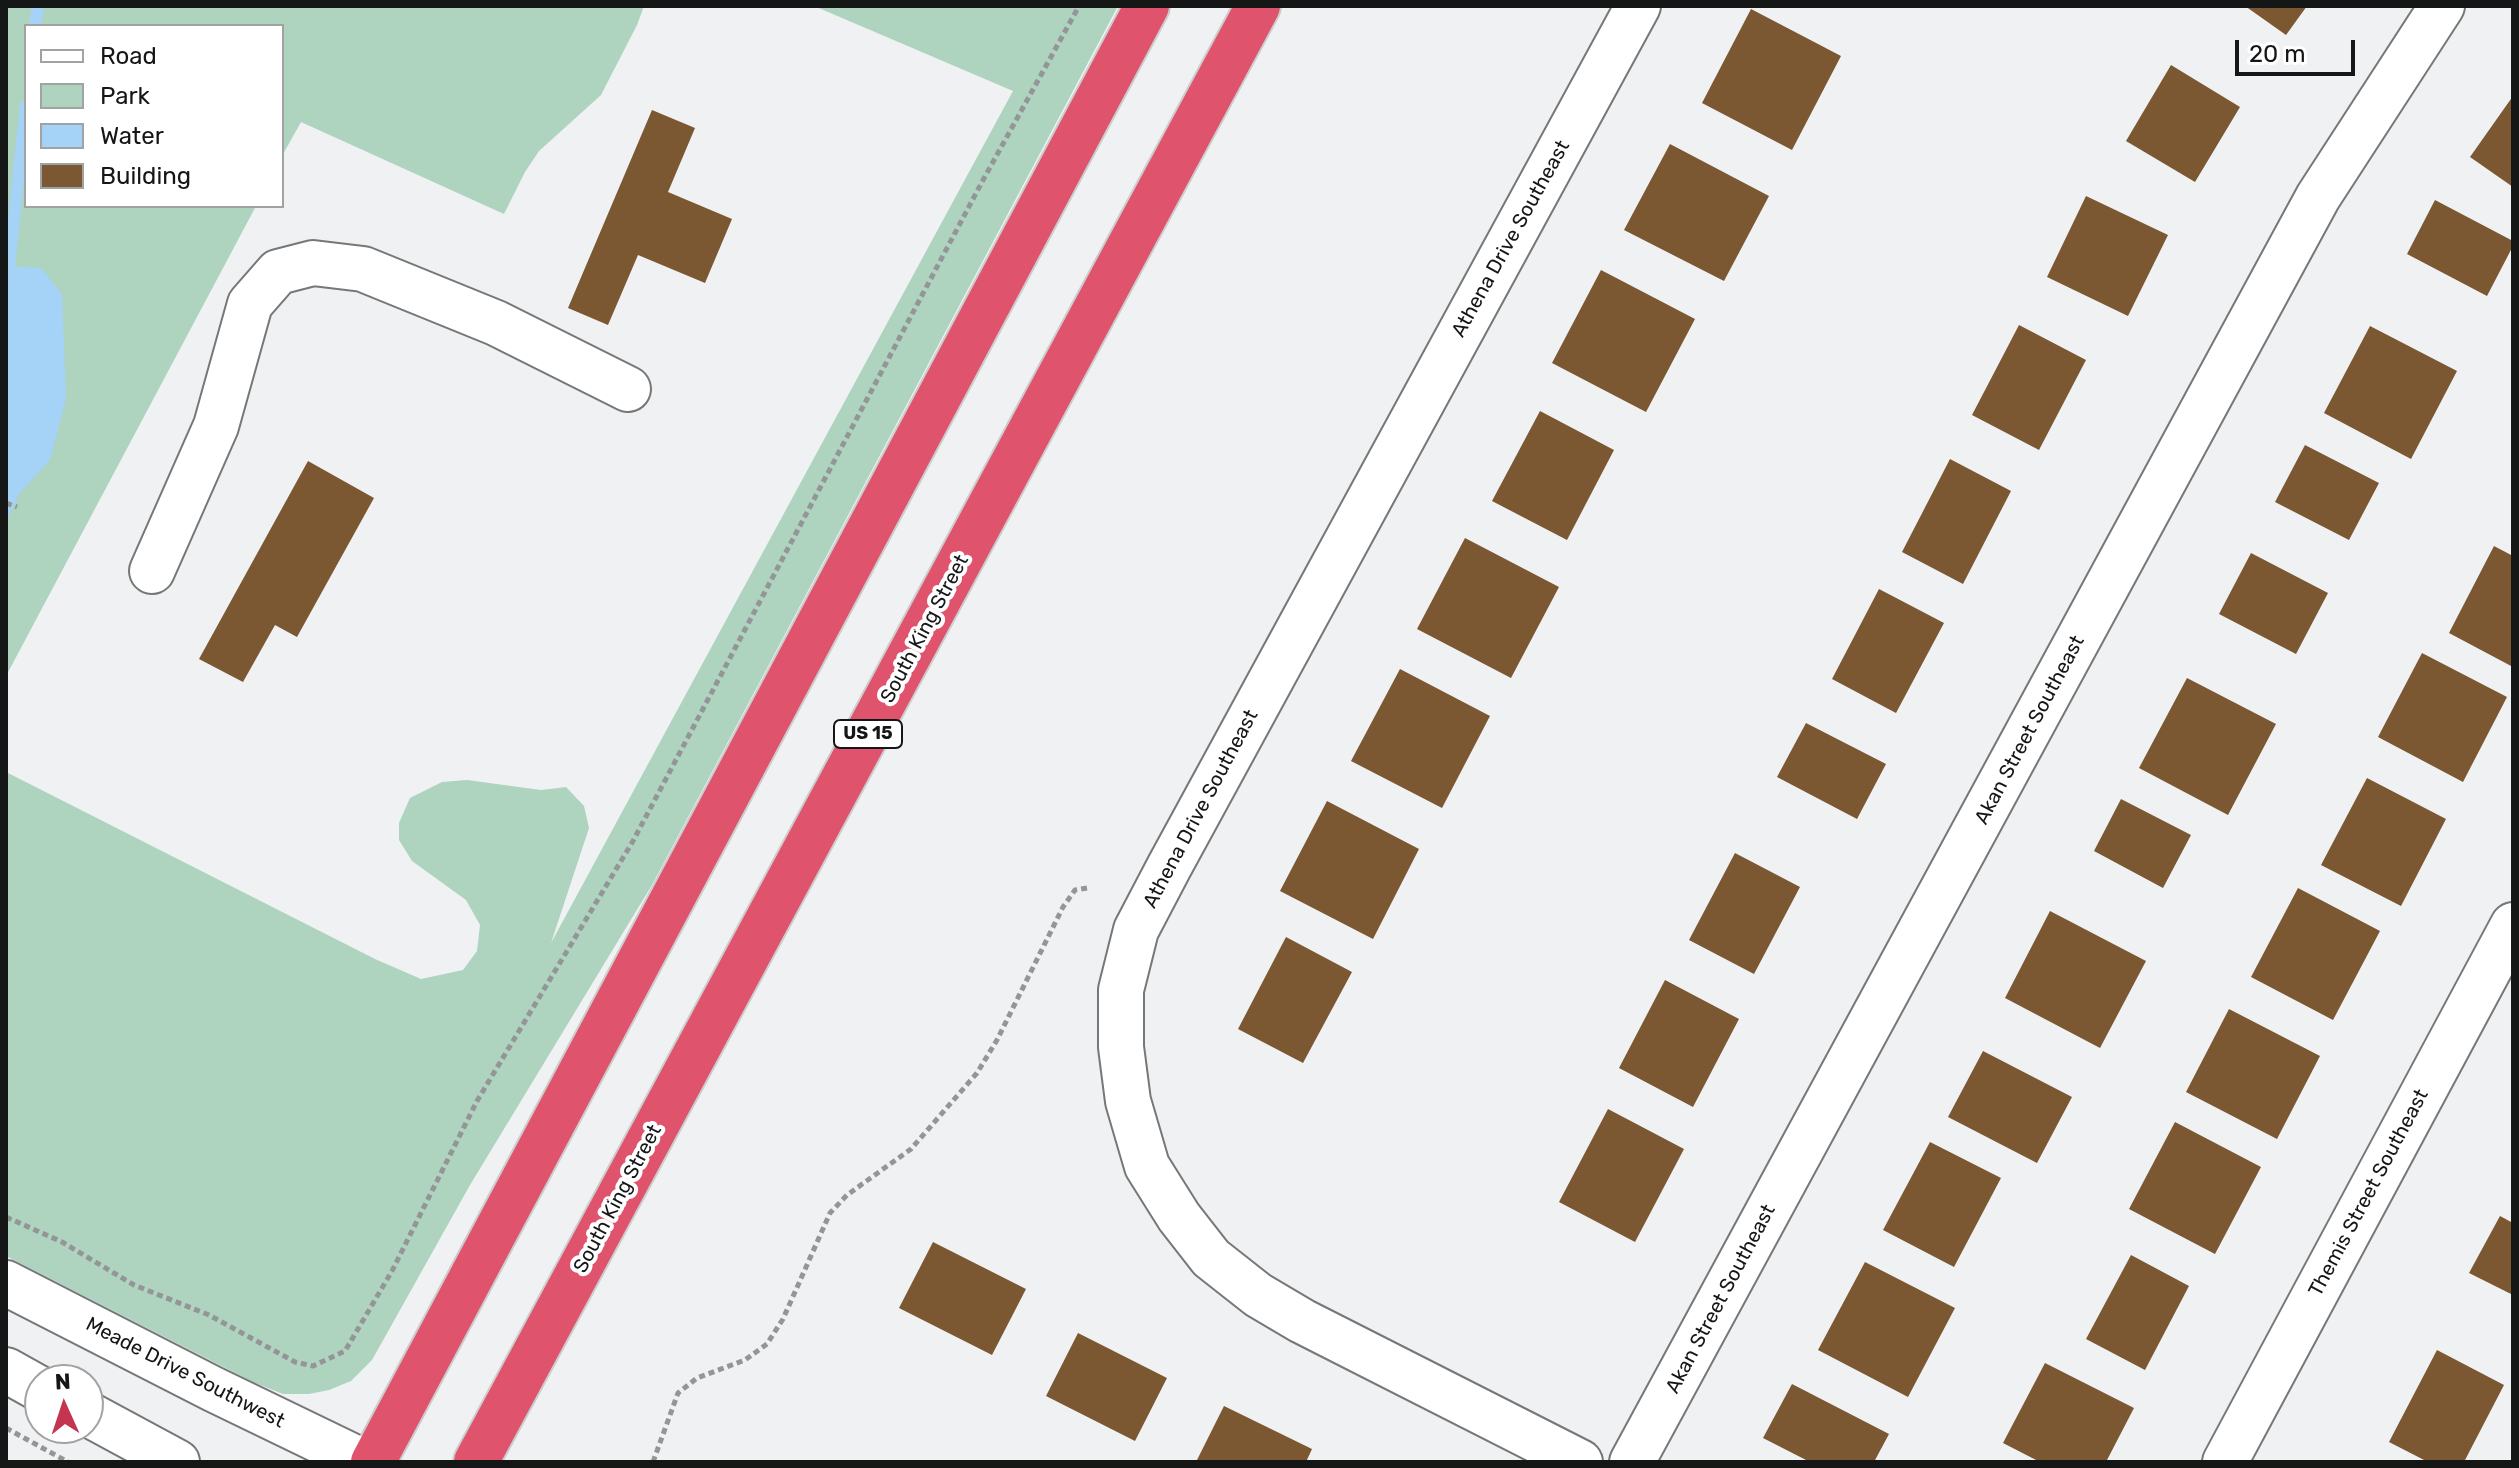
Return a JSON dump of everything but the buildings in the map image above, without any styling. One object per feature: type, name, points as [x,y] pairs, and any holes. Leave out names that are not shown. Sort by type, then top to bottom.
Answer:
[{"type":"highway","points":[[373,1462],[1147,6]]},
{"type":"highway","name":"South King Street","points":[[476,1462],[1258,6]]},
{"type":"street","name":"Athena Drive Southeast","points":[[1580,1462],[1302,1321],[1258,1295],[1211,1258],[1179,1217],[1147,1166],[1128,1101],[1121,1047],[1121,990],[1136,930],[1638,6]]},
{"type":"street","name":"Akan Street Southeast","points":[[1632,1462],[2318,197],[2442,6]]},
{"type":"street","points":[[152,571],[216,426],[250,304],[278,272],[313,263],[363,269],[496,323],[628,389]]},
{"type":"street","name":"Themis Street Southeast","points":[[2225,1462],[2513,925]]},
{"type":"street","name":"Meade Drive Southwest","points":[[6,1283],[364,1462]]},
{"type":"street","points":[[6,1370],[24,1380]]},
{"type":"street","points":[[104,1423],[177,1462]]},
{"type":"path","points":[[6,1217],[62,1242],[134,1285],[209,1315],[295,1362],[313,1366],[345,1351],[392,1271],[477,1101],[633,841],[1079,6]]},
{"type":"path","points":[[6,503],[17,507]]},
{"type":"path","points":[[653,1462],[678,1393],[697,1378],[745,1360],[767,1344],[783,1319],[830,1213],[847,1195],[911,1149],[977,1073],[997,1040],[1063,907],[1075,890],[1087,888]]},
{"type":"path","points":[[6,1428],[68,1462]]},
{"type":"green space","points":[[6,6],[644,6],[601,95],[539,151],[504,214],[301,122],[284,152],[284,24],[24,24],[24,208],[255,208],[6,676]]},
{"type":"green space","points":[[814,6],[1118,6],[652,885],[470,1185],[372,1360],[351,1381],[329,1390],[283,1394],[253,1382],[6,1256],[6,772],[375,959],[421,979],[463,970],[477,951],[480,925],[466,900],[412,861],[399,840],[399,823],[410,798],[442,782],[467,780],[541,790],[566,787],[584,806],[589,828],[551,943],[1013,91]]},
{"type":"water","points":[[6,266],[41,268],[62,294],[66,399],[50,460],[19,494],[6,522]]},
{"type":"waterway","points":[[35,24],[38,6]]},
{"type":"waterway","points":[[13,282],[9,266],[24,125]]}]
